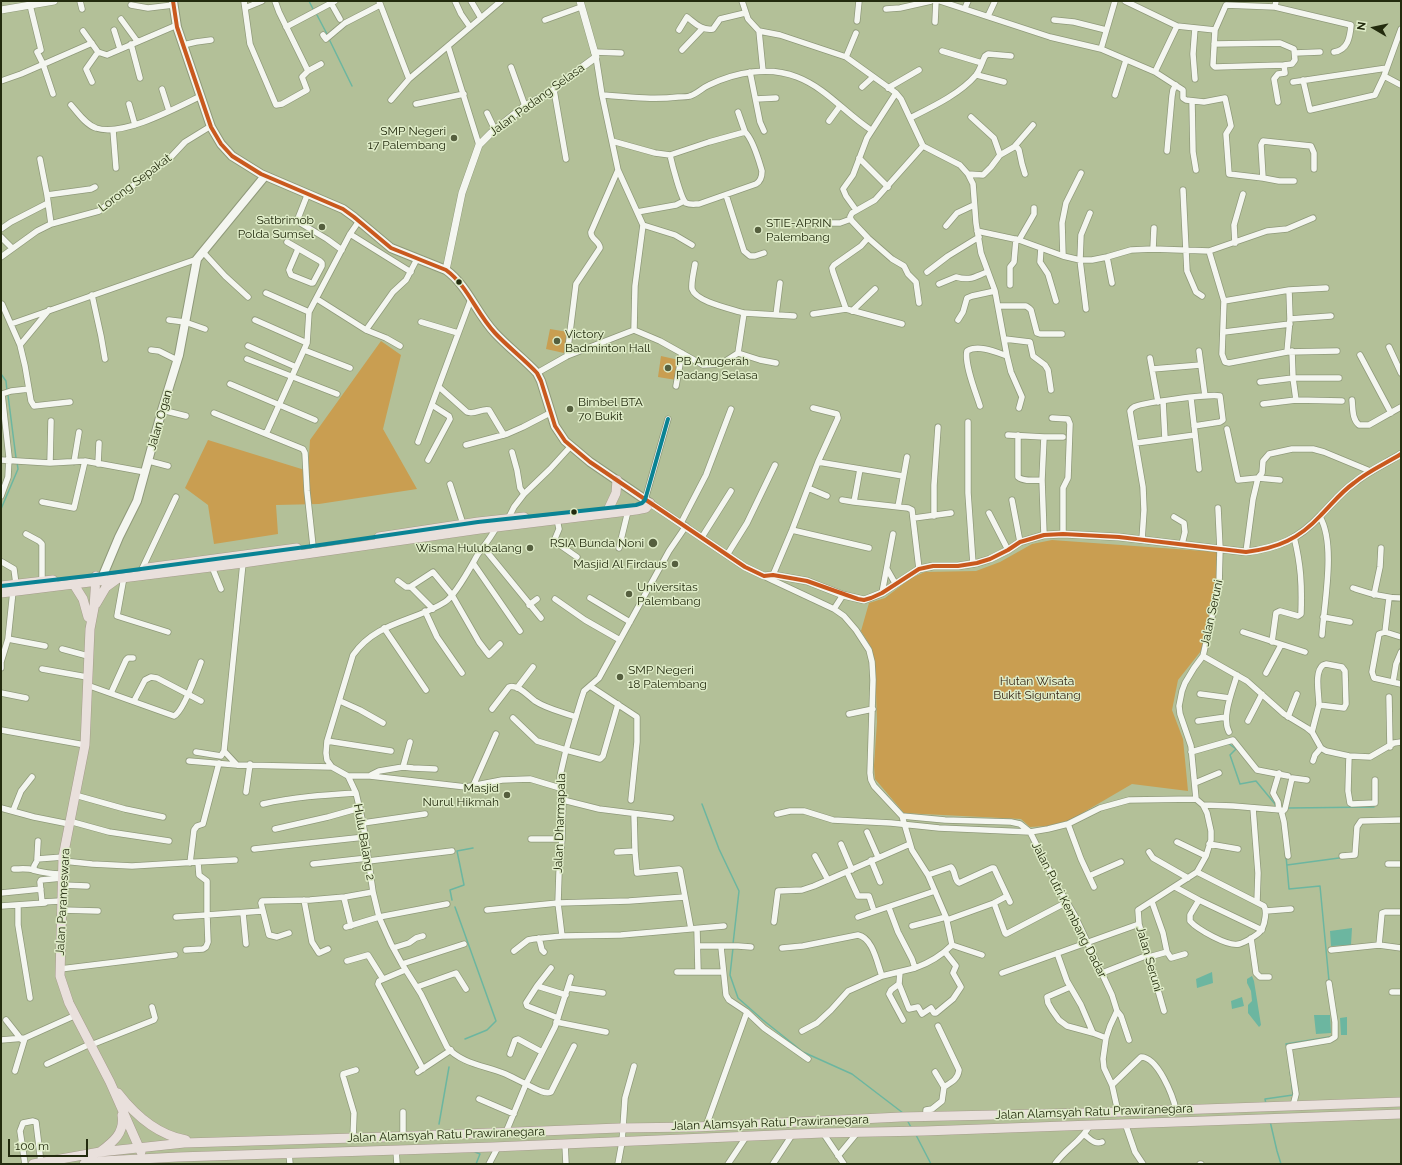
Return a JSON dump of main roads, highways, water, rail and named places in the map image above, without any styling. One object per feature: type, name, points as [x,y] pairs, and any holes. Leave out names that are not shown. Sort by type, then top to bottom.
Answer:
[{"type":"highway","points":[[609,508],[616,493],[617,480]]},
{"type":"highway","points":[[1,593],[42,581],[122,577],[243,563],[502,522],[636,505],[648,501]]},
{"type":"highway","points":[[1,586],[14,588],[74,583],[142,569],[463,524],[557,519],[628,511],[646,508],[648,501]]},
{"type":"highway","points":[[94,608],[106,587],[122,577]]},
{"type":"highway","points":[[90,629],[94,608],[96,578]]},
{"type":"highway","points":[[88,618],[90,591],[96,578]]},
{"type":"highway","points":[[74,583],[83,599],[90,629]]},
{"type":"highway","name":"Jalan Parameswara","points":[[90,629],[85,745],[63,859],[60,969],[62,984],[110,1082],[144,1161]]},
{"type":"highway","points":[[110,1082],[122,1099],[140,1117],[161,1132],[178,1139],[198,1143]]},
{"type":"highway","name":"Jalan Alamsyah Ratu Prawiranegara","points":[[37,1163],[139,1147],[198,1143],[706,1126],[901,1117],[1118,1112],[1401,1102]]},
{"type":"highway","points":[[100,1152],[114,1141],[122,1126],[123,1120],[120,1105]]},
{"type":"highway","name":"Jalan Alamsyah Ratu Prawiranegara","points":[[84,1164],[102,1161],[144,1161],[228,1156],[1401,1114]]},
{"type":"highway","points":[[139,1147],[146,1152],[153,1153],[210,1151],[228,1156]]},
{"type":"main road","points":[[173,3],[176,26],[210,126],[220,144],[232,156],[265,176],[343,209],[391,248],[446,270],[454,275],[461,283],[481,316],[495,333],[537,373],[541,381],[555,426],[565,441],[590,462],[648,501]]},
{"type":"main road","name":"Jalan Ogan","points":[[96,578],[137,501],[177,360],[197,259],[265,176]]},
{"type":"water","points":[[1352,928],[1351,945],[1331,946],[1330,931]]},
{"type":"water","points":[[1212,972],[1213,983],[1197,988],[1196,979]]},
{"type":"water","points":[[1252,976],[1261,1025],[1259,1027],[1248,1013],[1248,1005],[1252,1001],[1251,991],[1247,983],[1247,979]]},
{"type":"water","points":[[1242,997],[1244,1006],[1232,1009],[1231,1001]]},
{"type":"water","points":[[1314,1015],[1330,1015],[1331,1033],[1316,1034]]},
{"type":"water","points":[[1347,1017],[1347,1035],[1341,1035],[1340,1018]]},
{"type":"waterway","points":[[309,1],[314,11]]},
{"type":"waterway","points":[[317,15],[328,36]]},
{"type":"waterway","points":[[329,39],[352,86]]},
{"type":"waterway","points":[[1,374],[6,381],[7,391]]},
{"type":"waterway","points":[[8,395],[16,458]]},
{"type":"waterway","points":[[1,509],[18,469],[17,462]]},
{"type":"waterway","points":[[1228,743],[1236,749],[1230,755],[1240,784],[1256,781],[1275,804],[1276,808]]},
{"type":"waterway","points":[[702,804],[719,849],[739,891],[733,944]]},
{"type":"waterway","points":[[1289,808],[1374,807]]},
{"type":"waterway","points":[[452,900],[450,890],[464,885],[457,851],[473,848]]},
{"type":"waterway","points":[[1286,856],[1289,889],[1320,886],[1329,981]]},
{"type":"waterway","points":[[1287,865],[1339,858]]},
{"type":"waterway","points":[[455,907],[496,1021],[487,1030],[465,1039]]},
{"type":"waterway","points":[[733,948],[730,975],[738,998],[803,1052],[852,1074],[903,1113]]},
{"type":"waterway","points":[[1287,1047],[1286,1044],[1329,1037]]},
{"type":"waterway","points":[[1266,1104],[1265,1099],[1293,1095],[1289,1062]]},
{"type":"waterway","points":[[439,1124],[449,1067]]},
{"type":"waterway","points":[[907,1120],[912,1129]]},
{"type":"waterway","points":[[1270,1121],[1281,1164]]},
{"type":"waterway","points":[[916,1135],[931,1164]]},
{"type":"waterway","points":[[475,1152],[480,1154],[476,1164]]},
{"type":"place","name":"SMP Negeri 17 Palembang","points":[[454,138]]},
{"type":"place","name":"Satbrimob Polda Sumsel","points":[[322,227]]},
{"type":"place","name":"STIE-APRIN Palembang","points":[[758,230]]},
{"type":"place","name":"Victory Badminton Hall","points":[[557,341]]},
{"type":"place","name":"PB Anugerah Padang Selasa","points":[[668,368]]},
{"type":"place","name":"Bimbel BTA 70 Bukit","points":[[570,409]]},
{"type":"place","name":"RSIA Bunda Noni","points":[[653,543]]},
{"type":"place","name":"Wisma Hulubalang","points":[[530,548]]},
{"type":"place","name":"Masjid Al Firdaus","points":[[675,564]]},
{"type":"place","name":"Universitas Palembang","points":[[629,594]]},
{"type":"place","name":"SMP Negeri 18 Palembang","points":[[620,677]]},
{"type":"place","name":"Masjid Nurul Hikmah","points":[[507,795]]},
{"type":"park label","name":"Hutan Wisata Bukit Siguntang","points":[[1037,688]]}]
